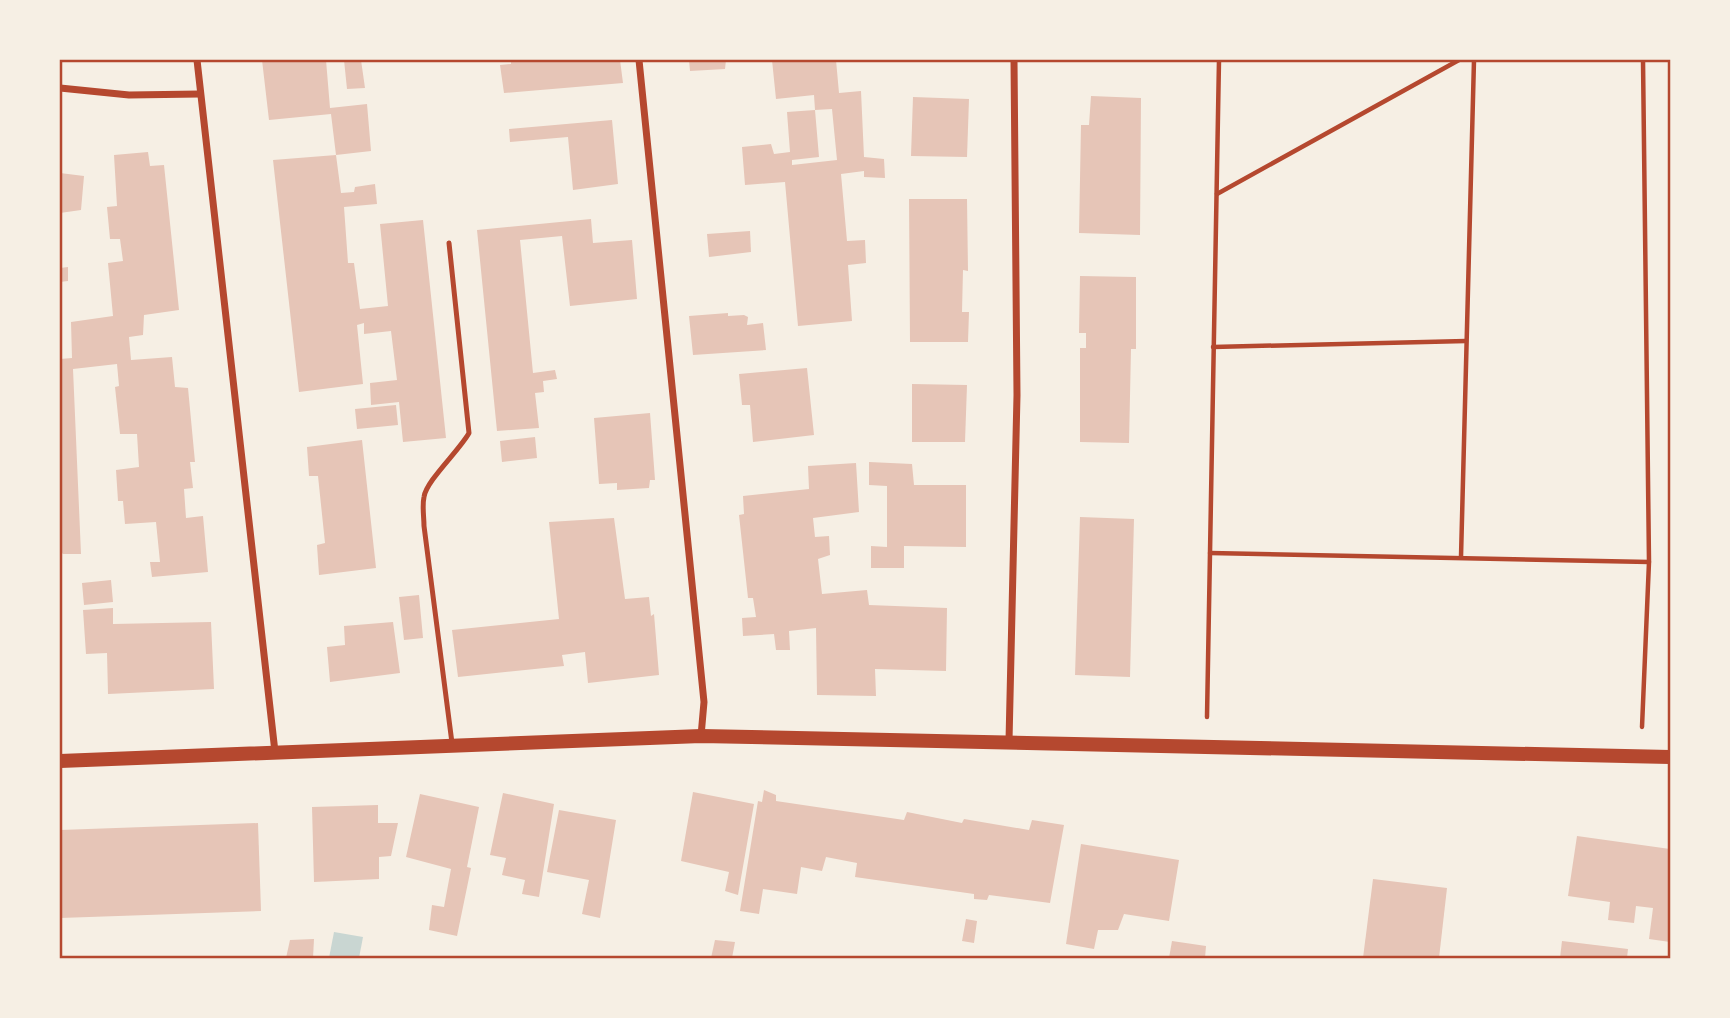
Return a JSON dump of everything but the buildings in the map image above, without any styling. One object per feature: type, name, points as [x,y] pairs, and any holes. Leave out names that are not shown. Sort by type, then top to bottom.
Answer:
[{"type":"main road","points":[[60,761],[701,736],[1671,757]]},
{"type":"street","points":[[197,60],[275,752]]},
{"type":"street","points":[[639,60],[704,702],[701,736]]},
{"type":"street","points":[[1009,741],[1017,395],[1014,60]]},
{"type":"street","points":[[60,88],[129,94],[200,94]]},
{"type":"lane","points":[[449,243],[469,433],[458,452],[437,472],[424,495],[424,526],[453,745]]},
{"type":"path","points":[[1206,746],[1219,60]]},
{"type":"path","points":[[1217,194],[1459,60]]},
{"type":"path","points":[[1461,557],[1474,60]]},
{"type":"path","points":[[1643,60],[1649,562],[1643,757]]},
{"type":"path","points":[[1213,346],[1466,341]]},
{"type":"path","points":[[1210,553],[1649,562]]},
{"type":"shaded area","points":[[334,932],[363,937],[359,958],[329,958]]}]
